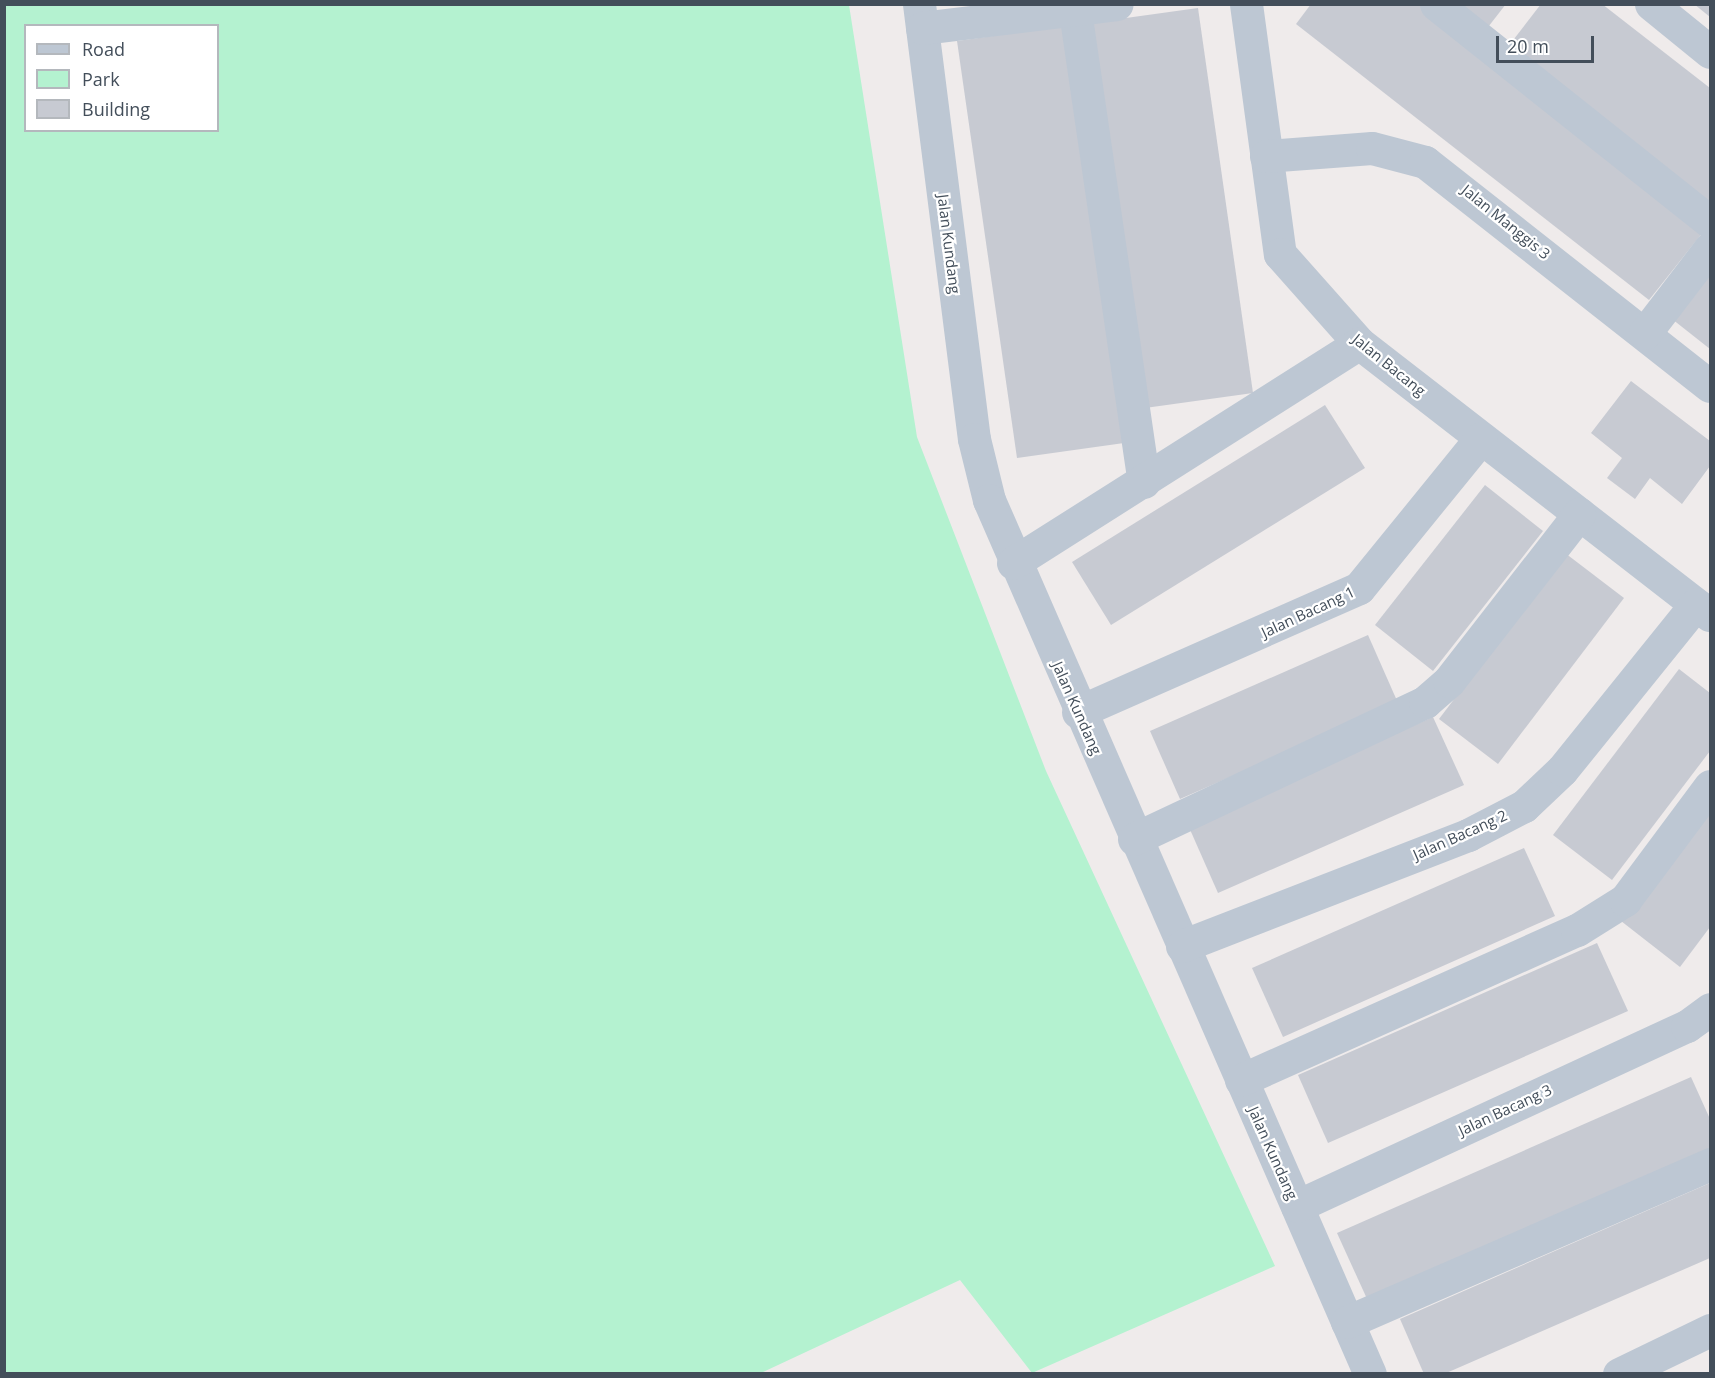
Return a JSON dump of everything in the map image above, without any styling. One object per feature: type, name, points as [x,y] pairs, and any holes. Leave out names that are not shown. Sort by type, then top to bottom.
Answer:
[{"type":"street","points":[[920,16],[1117,4]]},
{"type":"street","name":"Jalan Bacang","points":[[1246,4],[1280,254],[1359,344],[1703,610]]},
{"type":"street","points":[[1436,4],[1710,222]]},
{"type":"street","points":[[1651,4],[1710,52]]},
{"type":"street","points":[[1074,8],[1144,482]]},
{"type":"street","name":"Jalan Kundang","points":[[920,16],[974,440],[989,501],[1012,563],[1370,1374]]},
{"type":"street","name":"Jalan Manggis 3","points":[[1266,156],[1372,148],[1425,162],[1710,386]]},
{"type":"street","points":[[1645,333],[1710,248]]},
{"type":"street","points":[[1012,563],[1144,482],[1359,344]]},
{"type":"street","name":"Jalan Bacang 1","points":[[1078,712],[1359,588],[1481,438]]},
{"type":"street","points":[[1134,839],[1425,702],[1449,681],[1580,514]]},
{"type":"street","name":"Jalan Bacang 2","points":[[1182,946],[1468,835],[1524,806],[1562,770],[1703,610]]},
{"type":"street","points":[[1241,1080],[1577,930],[1615,906],[1710,786]]},
{"type":"street","name":"Jalan Bacang 3","points":[[1297,1206],[1688,1026],[1710,1009]]},
{"type":"street","points":[[1347,1322],[1710,1164]]},
{"type":"street","points":[[1619,1374],[1710,1330]]},
{"type":"green space","points":[[5,4],[849,5],[917,437],[1046,771],[1275,1266],[1032,1373],[960,1280],[761,1373],[5,1373]]},
{"type":"building","points":[[1311,4],[1422,4],[1707,227],[1649,300],[1296,24]]},
{"type":"building","points":[[1451,4],[1506,4],[1485,31]]},
{"type":"building","points":[[1541,4],[1602,4],[1710,88],[1710,206],[1507,48]]},
{"type":"building","points":[[1694,4],[1710,4],[1710,17]]},
{"type":"building","points":[[1198,8],[1253,393],[1145,408],[1090,23]]},
{"type":"building","points":[[1064,26],[1124,443],[1017,458],[957,41]]},
{"type":"building","points":[[1710,269],[1710,349],[1672,319]]},
{"type":"building","points":[[1631,381],[1710,441],[1710,466],[1682,504],[1650,478],[1635,499],[1607,478],[1622,458],[1591,433]]},
{"type":"building","points":[[1325,405],[1365,468],[1111,625],[1072,562]]},
{"type":"building","points":[[1485,485],[1543,531],[1433,671],[1375,625]]},
{"type":"building","points":[[1565,553],[1624,598],[1498,764],[1439,719]]},
{"type":"building","points":[[1368,635],[1398,703],[1180,799],[1150,731]]},
{"type":"building","points":[[1679,669],[1710,693],[1710,751],[1612,880],[1553,835]]},
{"type":"building","points":[[1433,717],[1464,785],[1218,893],[1188,825]]},
{"type":"building","points":[[1710,804],[1710,927],[1680,967],[1621,921]]},
{"type":"building","points":[[1524,848],[1555,916],[1283,1037],[1252,968]]},
{"type":"building","points":[[1597,943],[1628,1011],[1328,1143],[1298,1075]]},
{"type":"building","points":[[1691,1077],[1710,1119],[1710,1150],[1368,1301],[1337,1233]]},
{"type":"building","points":[[1710,1183],[1710,1258],[1444,1374],[1424,1374],[1400,1319]]}]
